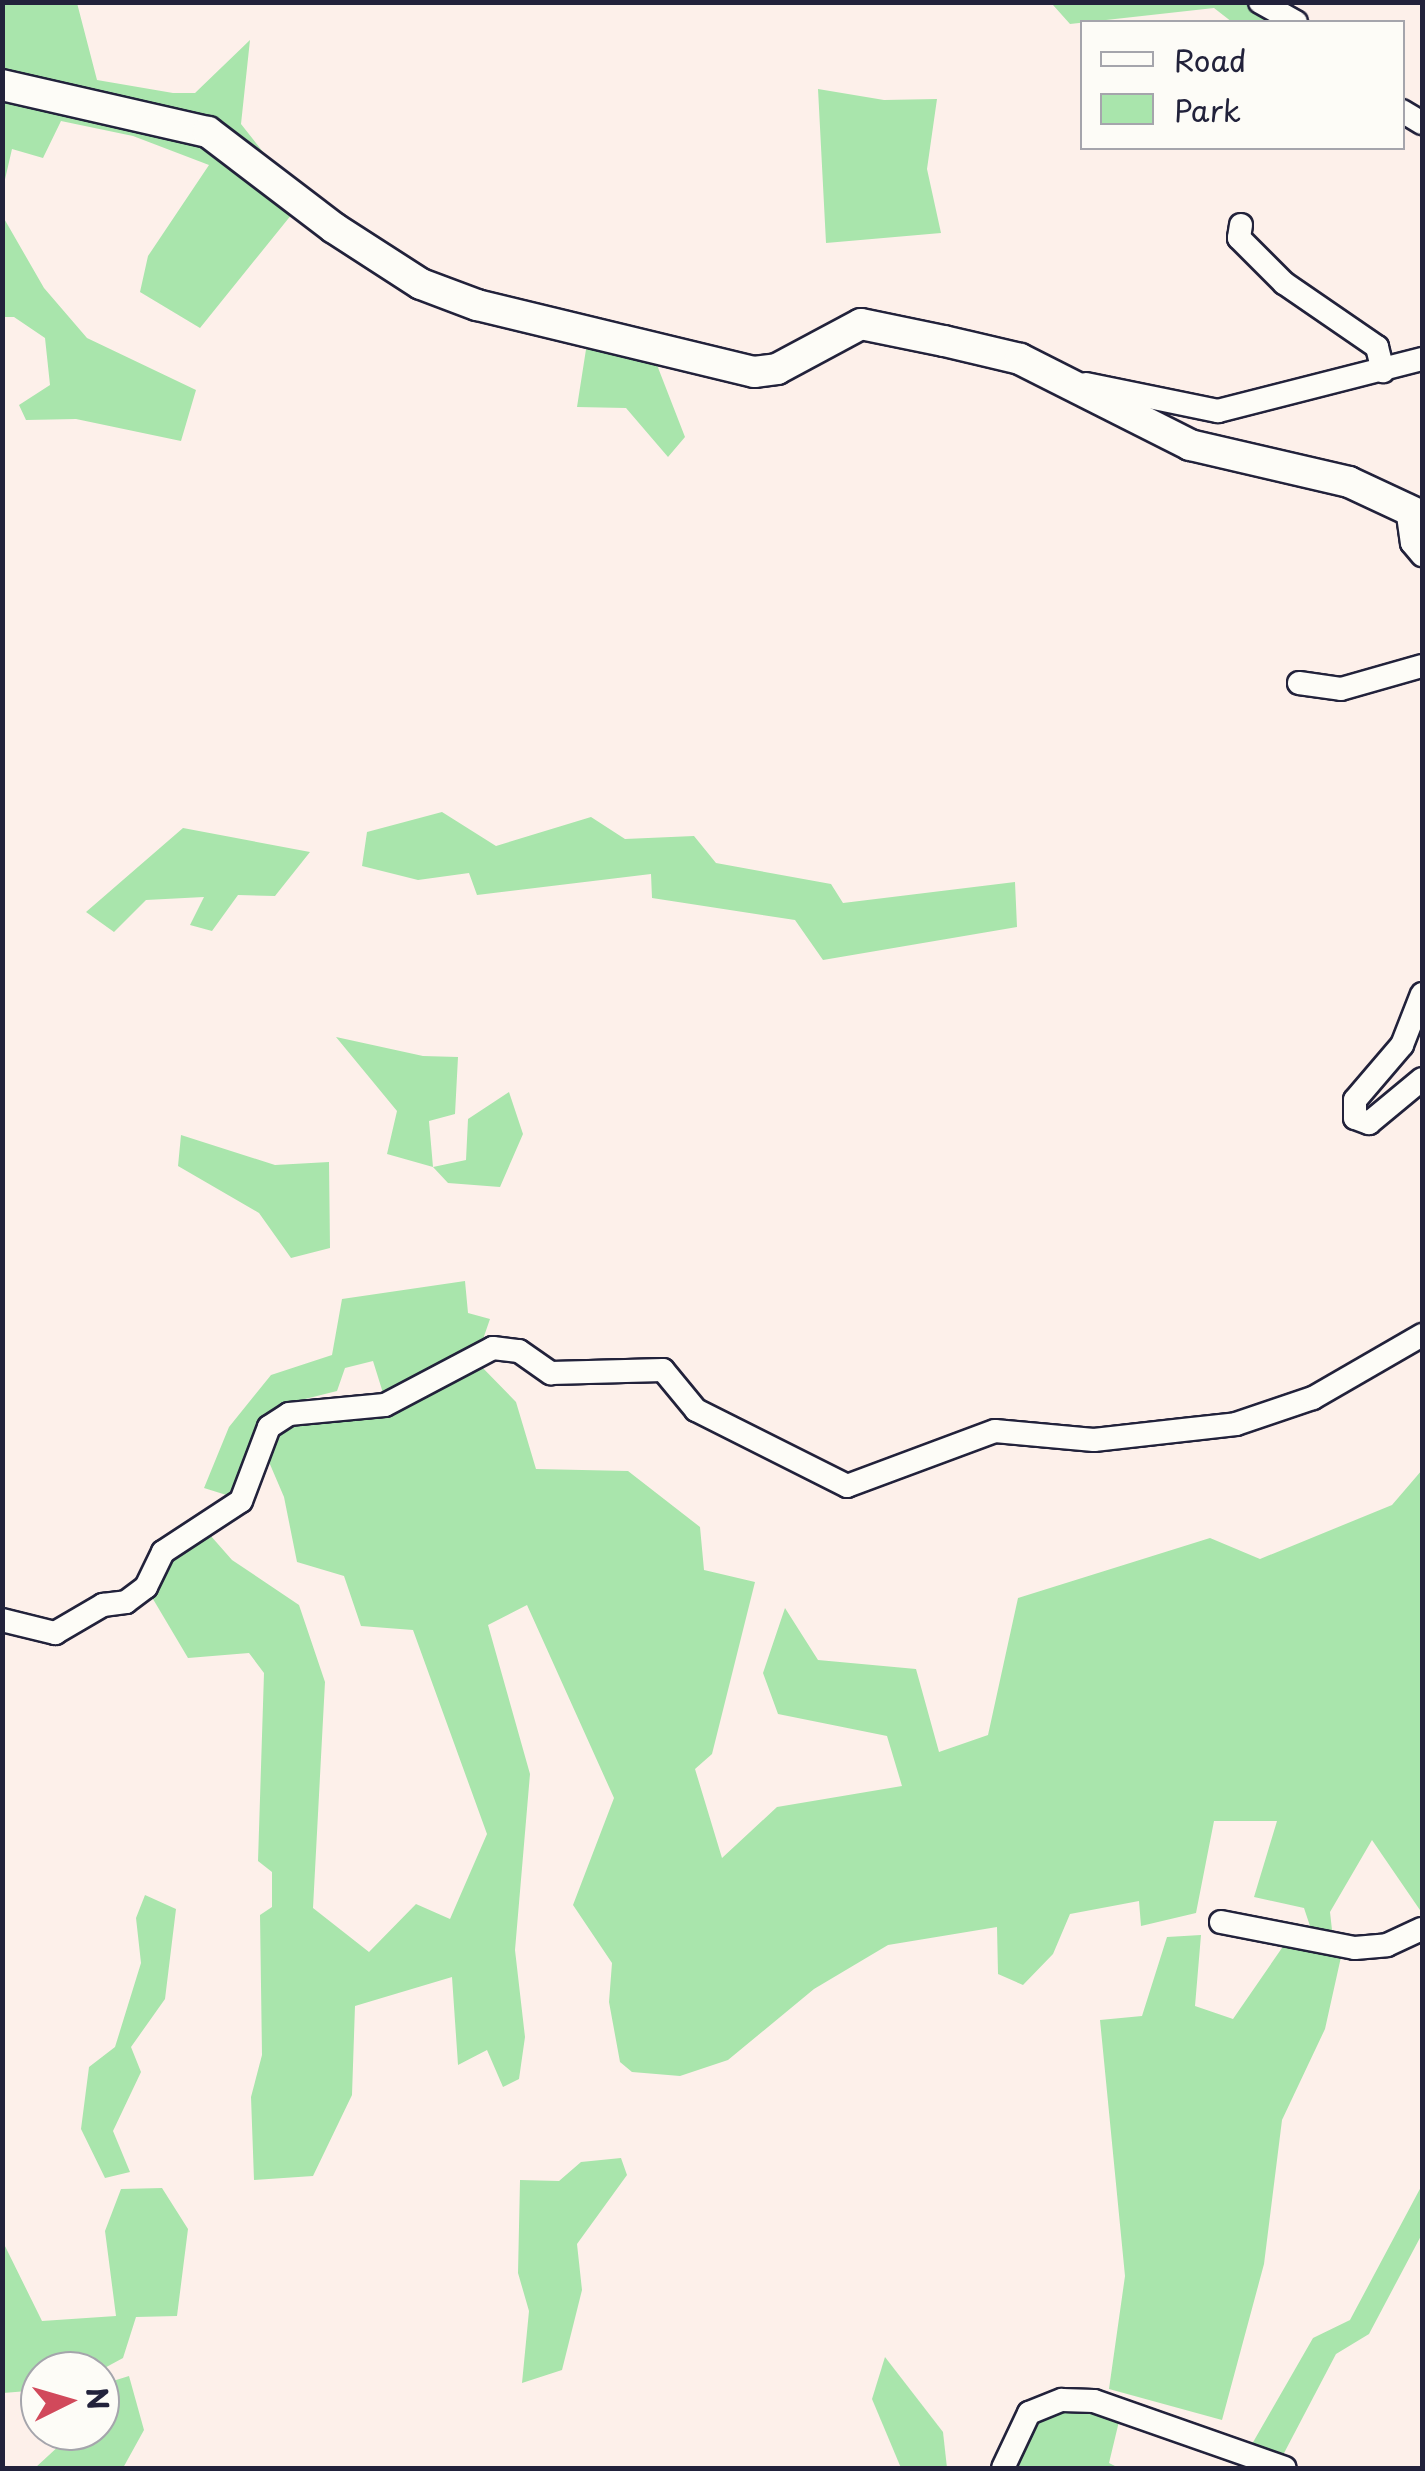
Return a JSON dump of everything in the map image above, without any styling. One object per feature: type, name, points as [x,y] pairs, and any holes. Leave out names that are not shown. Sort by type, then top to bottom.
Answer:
[{"type":"main road","points":[[2,85],[208,132],[334,228],[422,284],[478,305],[754,372],[777,369],[862,324],[1020,359],[1190,445],[1349,482],[1415,512]]},
{"type":"street","points":[[1260,2],[1292,20]]},
{"type":"street","points":[[1240,225],[1238,238],[1284,283],[1377,348],[1383,371]]},
{"type":"street","points":[[1056,378],[1218,411],[1422,359]]},
{"type":"street","points":[[1415,512],[1412,542],[1422,555]]},
{"type":"street","points":[[1300,683],[1340,689],[1422,666]]},
{"type":"street","points":[[1422,994],[1402,1044],[1355,1100],[1355,1118],[1369,1123],[1422,1079]]},
{"type":"street","points":[[2,1620],[56,1633],[103,1604],[126,1602],[146,1587],[162,1552],[241,1501],[260,1445],[279,1420],[288,1414],[385,1405],[493,1348],[519,1351],[551,1373],[662,1370],[696,1410],[847,1486],[994,1430],[1094,1440],[1236,1424],[1313,1398],[1422,1335]]},
{"type":"street","points":[[1221,1922],[1355,1948],[1387,1945],[1422,1929]]},
{"type":"street","points":[[1003,2468],[1029,2412],[1062,2400],[1094,2401],[1285,2468]]},
{"type":"green space","points":[[2,3],[77,3],[97,80],[173,93],[195,93],[250,40],[241,124],[263,152],[254,158],[3,73]]},
{"type":"green space","points":[[1246,3],[1273,20],[1229,20],[1214,8],[1070,24],[1053,5]]},
{"type":"green space","points":[[818,89],[884,100],[937,99],[927,169],[941,233],[826,243]]},
{"type":"green space","points":[[3,94],[210,147],[292,214],[200,328],[140,292],[148,256],[209,165],[133,136],[61,121],[43,158],[12,149],[3,188]]},
{"type":"green space","points":[[2,215],[44,288],[87,338],[196,390],[181,441],[76,419],[26,420],[19,405],[50,385],[45,338],[14,317],[3,317]]},
{"type":"green space","points":[[587,343],[657,365],[685,437],[668,457],[626,408],[577,407]]},
{"type":"green space","points":[[442,812],[496,846],[591,817],[625,839],[694,836],[716,863],[831,884],[843,903],[1015,882],[1017,927],[823,960],[795,920],[652,898],[651,874],[477,895],[469,873],[418,880],[362,866],[367,832]]},
{"type":"green space","points":[[183,828],[310,852],[275,896],[238,895],[212,931],[190,925],[204,897],[146,900],[114,932],[86,912]]},
{"type":"green space","points":[[336,1037],[423,1056],[458,1057],[455,1114],[429,1121],[433,1167],[387,1154],[397,1111]]},
{"type":"green space","points":[[509,1092],[523,1134],[500,1187],[448,1183],[433,1167],[466,1160],[468,1119]]},
{"type":"green space","points":[[181,1135],[275,1165],[329,1162],[330,1248],[291,1258],[259,1213],[178,1166]]},
{"type":"green space","points":[[465,1281],[468,1313],[490,1319],[481,1345],[410,1386],[383,1393],[373,1361],[345,1368],[337,1391],[297,1401],[269,1421],[236,1498],[204,1488],[229,1427],[271,1375],[332,1355],[342,1299]]},
{"type":"green space","points":[[476,1361],[516,1402],[536,1469],[628,1471],[700,1527],[704,1570],[755,1582],[712,1754],[695,1769],[722,1858],[777,1807],[902,1786],[887,1736],[778,1714],[763,1673],[785,1608],[818,1660],[916,1669],[939,1752],[988,1735],[1018,1598],[1210,1538],[1260,1559],[1392,1505],[1422,1470],[1422,1913],[1372,1840],[1330,1912],[1332,1930],[1311,1929],[1304,1908],[1254,1897],[1277,1821],[1214,1821],[1196,1913],[1141,1926],[1139,1901],[1070,1914],[1053,1954],[1023,1985],[998,1974],[997,1927],[888,1945],[814,1989],[728,2060],[680,2076],[632,2072],[620,2062],[609,2002],[612,1963],[573,1905],[614,1798],[527,1605],[488,1625],[530,1774],[515,1950],[525,2037],[519,2079],[503,2087],[487,2050],[458,2065],[452,1977],[355,2006],[352,2095],[313,2176],[254,2180],[251,2097],[262,2055],[260,1915],[272,1907],[272,1872],[258,1861],[264,1673],[249,1653],[188,1658],[150,1594],[173,1553],[210,1535],[232,1560],[299,1605],[325,1682],[313,1908],[369,1952],[416,1904],[450,1919],[487,1834],[413,1630],[361,1626],[344,1576],[297,1562],[284,1497],[266,1455],[292,1419],[336,1418]]},
{"type":"green space","points":[[145,1895],[176,1909],[165,1999],[131,2047],[141,2072],[113,2131],[130,2172],[105,2178],[81,2129],[89,2067],[115,2047],[141,1963],[136,1918]]},
{"type":"green space","points":[[1201,1935],[1195,2006],[1233,2019],[1284,1945],[1341,1957],[1325,2029],[1282,2120],[1264,2264],[1222,2420],[1109,2389],[1125,2276],[1100,2020],[1142,2016],[1167,1937]]},
{"type":"green space","points":[[621,2158],[627,2175],[577,2244],[582,2290],[562,2370],[522,2383],[529,2311],[518,2273],[520,2180],[559,2181],[581,2162]]},
{"type":"green space","points":[[1422,2185],[1422,2234],[1369,2334],[1336,2354],[1283,2455],[1252,2444],[1313,2338],[1350,2320]]},
{"type":"green space","points":[[162,2188],[188,2229],[177,2316],[136,2317],[120,2360],[120,2351],[20,2351],[20,2392],[3,2393],[3,2242],[42,2321],[116,2316],[105,2231],[121,2189]]},
{"type":"green space","points":[[885,2357],[943,2432],[947,2468],[901,2468],[872,2399]]},
{"type":"green space","points":[[129,2376],[144,2430],[123,2468],[35,2468],[53,2451],[120,2451],[120,2379]]},
{"type":"green space","points":[[1064,2406],[1121,2413],[1109,2463],[1119,2468],[1008,2468],[1025,2423]]}]
